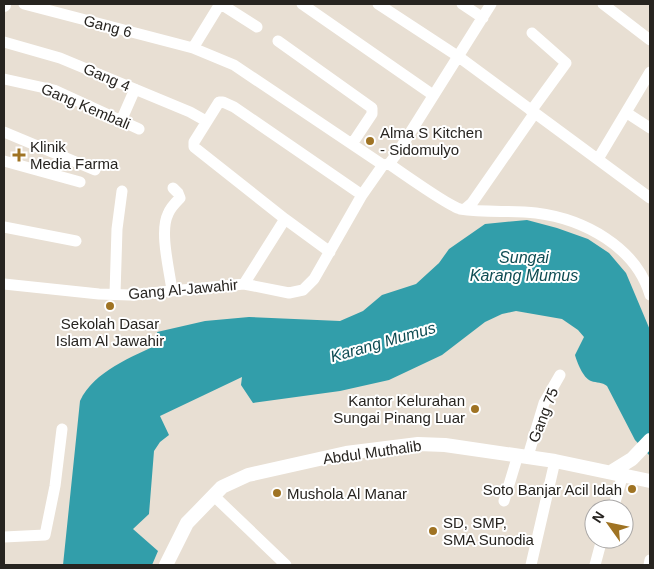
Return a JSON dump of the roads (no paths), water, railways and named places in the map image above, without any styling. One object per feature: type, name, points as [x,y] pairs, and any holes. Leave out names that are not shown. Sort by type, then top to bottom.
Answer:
[{"type":"street","name":"Gang 6","points":[[24,4],[193,48],[234,65],[386,165]]},
{"type":"street","points":[[193,48],[220,4],[257,28]]},
{"type":"street","points":[[302,4],[433,96]]},
{"type":"street","points":[[378,4],[459,57],[650,198]]},
{"type":"street","points":[[462,4],[483,18]]},
{"type":"street","name":"Gang Al-Jawahir","points":[[4,284],[115,294],[244,284],[296,293],[308,287],[314,280],[362,195],[386,165],[433,96],[491,4]]},
{"type":"street","points":[[602,4],[650,40]]},
{"type":"street","points":[[465,209],[472,203],[566,62],[532,33]]},
{"type":"street","points":[[278,41],[372,108],[372,114],[352,144]]},
{"type":"street","name":"Gang 4","points":[[4,42],[60,58],[190,112],[206,121]]},
{"type":"street","points":[[598,159],[650,72]]},
{"type":"street","name":"Gang Kembali","points":[[4,79],[54,90],[139,129]]},
{"type":"street","points":[[121,121],[135,89]]},
{"type":"street","points":[[330,252],[194,148],[194,142],[217,104],[221,102],[226,103],[362,195]]},
{"type":"street","points":[[627,113],[650,128]]},
{"type":"street","points":[[4,132],[95,170]]},
{"type":"street","points":[[4,162],[80,182]]},
{"type":"street","points":[[386,165],[458,208],[538,213],[592,230],[616,245],[634,262],[650,295]]},
{"type":"street","points":[[172,291],[166,255],[166,222],[168,212],[180,198],[173,188]]},
{"type":"street","points":[[115,294],[117,228],[122,191]]},
{"type":"street","points":[[244,284],[285,219]]},
{"type":"street","points":[[4,227],[76,241]]},
{"type":"street","name":"Gang 75","points":[[504,501],[539,415],[560,375]]},
{"type":"street","points":[[4,537],[45,535],[55,486],[62,429]]},
{"type":"street","points":[[614,499],[617,473],[650,440]]},
{"type":"street","name":"Abdul Muthalib","points":[[166,565],[187,523],[222,487],[239,478],[275,468],[346,453],[418,444],[478,448],[617,473],[650,481]]},
{"type":"street","points":[[531,565],[554,461]]},
{"type":"street","points":[[213,495],[286,565]]},
{"type":"street","points":[[595,565],[599,549]]},
{"type":"street","points":[[649,565],[650,560]]},
{"type":"water","name":"Sungai Karang Mumus","points":[[527,220],[588,239],[609,253],[626,273],[650,330],[650,456],[635,440],[607,386],[591,381],[585,377],[581,370],[575,355],[584,337],[578,330],[562,319],[516,311],[502,314],[485,322],[442,355],[389,380],[340,391],[253,403],[241,385],[242,377],[160,416],[169,435],[160,442],[154,451],[149,514],[133,529],[158,551],[152,565],[63,565],[80,401],[86,390],[104,373],[161,343],[157,332],[205,321],[249,317],[340,321],[363,311],[382,295],[416,284],[439,263],[449,249],[485,224]]},
{"type":"place","name":"Alma S Kitchen - Sidomulyo","points":[[370,141]]},
{"type":"place","name":"Klinik Media Farma","points":[[19,155]]},
{"type":"place","name":"Sekolah Dasar Islam Al Jawahir","points":[[110,306]]},
{"type":"place","name":"Kantor Kelurahan Sungai Pinang Luar","points":[[475,409]]},
{"type":"place","name":"Soto Banjar Acil Idah","points":[[632,489]]},
{"type":"place","name":"Mushola Al Manar","points":[[277,493]]},
{"type":"place","name":"SD, SMP, SMA Sunodia","points":[[433,531]]},
{"type":"water label","name":"Karang Mumus","points":[[383,342]]}]
